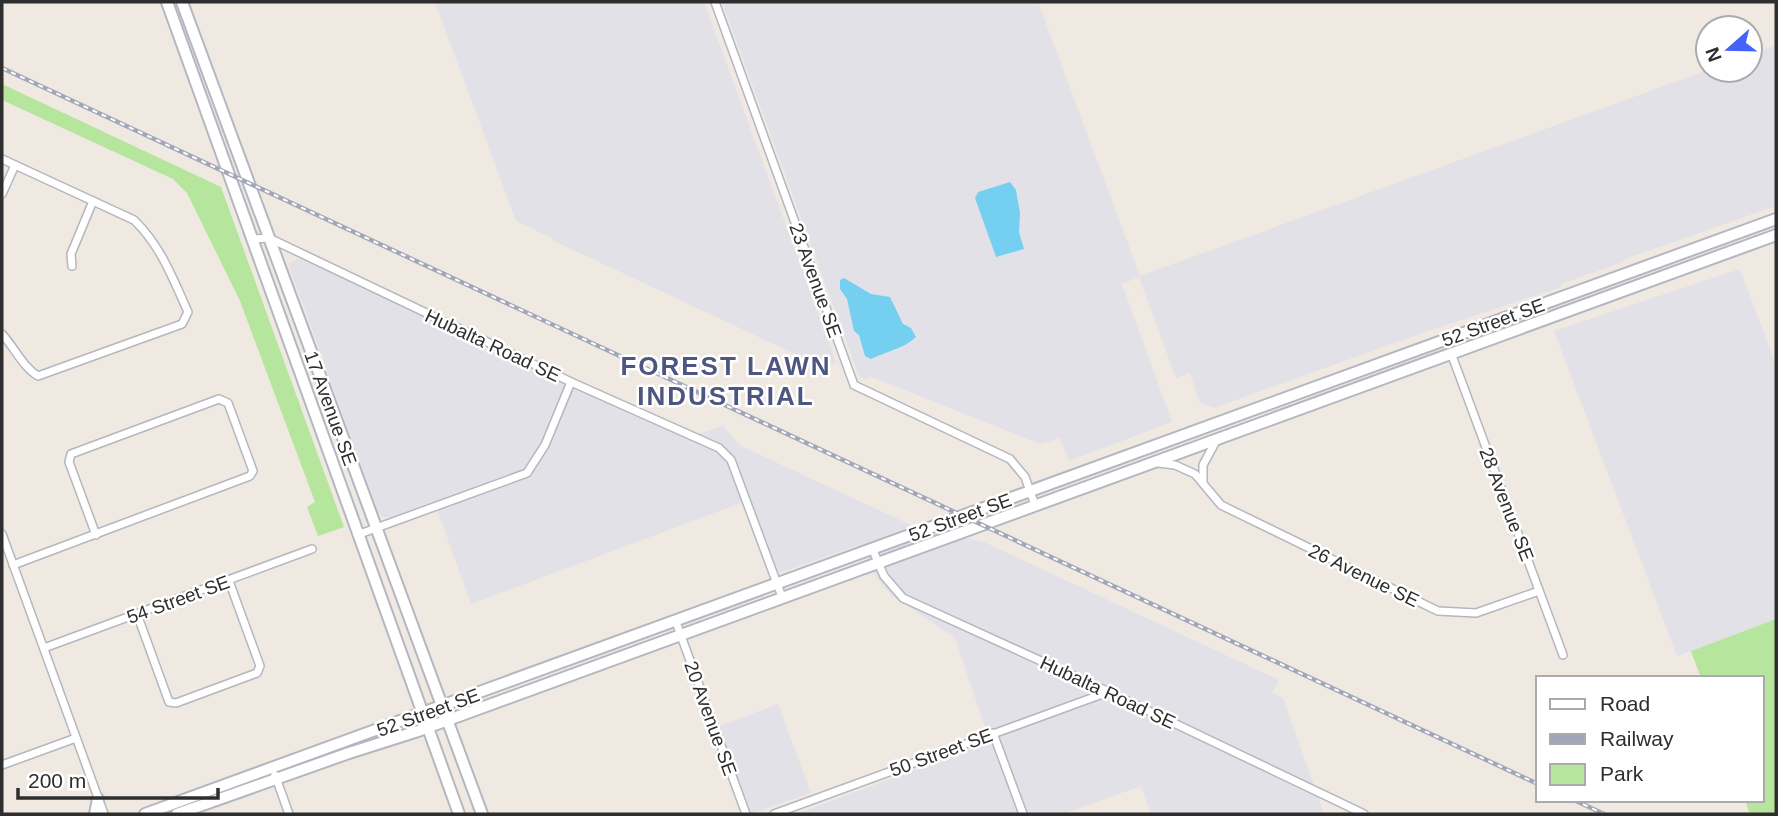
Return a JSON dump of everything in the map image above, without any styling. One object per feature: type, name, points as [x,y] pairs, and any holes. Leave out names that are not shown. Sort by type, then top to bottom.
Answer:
[{"type":"main road","name":"17 Avenue SE","points":[[167,2],[459,814]]},
{"type":"main road","name":"17 Avenue SE","points":[[182,2],[482,814]]},
{"type":"main road","name":"52 Street SE","points":[[177,814],[423,714],[1776,219]]},
{"type":"main road","name":"52 Street SE","points":[[145,814],[447,720],[1776,235]]},
{"type":"main road","points":[[95,814],[99,799]]},
{"type":"street","name":"23 Avenue SE","points":[[715,2],[854,385],[1010,459],[1024,477],[1035,505]]},
{"type":"street","points":[[2,159],[134,220],[149,234],[188,312],[186,321],[182,324],[38,376],[2,334]]},
{"type":"street","points":[[2,194],[15,166]]},
{"type":"street","points":[[72,266],[71,254],[93,201]]},
{"type":"street","name":"Hubalta Road SE","points":[[253,239],[269,238],[571,382],[719,448],[731,460],[776,583]]},
{"type":"street","name":"28 Avenue SE","points":[[1451,353],[1563,655]]},
{"type":"street","points":[[357,534],[527,473],[545,445],[571,382]]},
{"type":"street","points":[[13,565],[96,535],[250,476],[253,471],[228,403],[219,399],[71,454],[69,462],[96,535]]},
{"type":"street","points":[[1203,482],[1203,464],[1218,438]]},
{"type":"street","name":"26 Avenue SE","points":[[1152,462],[1175,465],[1195,474],[1222,505],[1438,611],[1476,613],[1539,591]]},
{"type":"street","points":[[2,534],[104,814]]},
{"type":"street","name":"Hubalta Road SE","points":[[872,548],[884,576],[903,598],[1109,692],[1347,811],[1364,814]]},
{"type":"street","name":"54 Street SE","points":[[44,648],[312,549]]},
{"type":"street","points":[[137,614],[169,702],[176,703],[257,673],[260,666],[229,581]]},
{"type":"street","points":[[776,583],[782,597]]},
{"type":"street","name":"20 Avenue SE","points":[[676,622],[746,814]]},
{"type":"street","name":"50 Street SE","points":[[774,814],[1109,692]]},
{"type":"street","points":[[993,733],[1023,814]]},
{"type":"street","points":[[2,765],[76,738]]},
{"type":"street","points":[[274,774],[289,814]]},
{"type":"shaded area","points":[[435,2],[704,2],[836,362],[827,369],[516,221]]},
{"type":"shaded area","points":[[722,2],[1038,2],[1140,276],[1694,75],[1694,84],[1764,84],[1764,50],[1776,45],[1776,206],[1625,259],[1561,284],[1561,287],[1425,332],[1214,408],[1200,403],[1190,373],[1176,378],[1139,277],[1122,284],[1172,422],[1069,461],[1060,438],[1041,444],[871,377],[866,379],[859,376]]},
{"type":"shaded area","points":[[297,259],[316,261],[692,436],[723,426],[739,445],[913,526],[984,542],[1279,680],[1272,693],[1283,698],[1324,814],[1151,814],[1141,786],[1063,814],[796,814],[990,742],[955,638],[891,595],[875,576],[863,544],[776,574],[746,501],[471,604],[434,501],[391,517],[378,513],[288,264]]},
{"type":"shaded area","points":[[1740,269],[1776,365],[1776,619],[1677,656],[1554,331]]},
{"type":"shaded area","points":[[778,704],[811,793],[750,814],[715,728]]},
{"type":"green space","points":[[2,84],[221,187],[344,527],[318,536],[307,507],[315,502],[240,301],[187,193],[173,179],[2,100]]},
{"type":"green space","points":[[1776,619],[1776,814],[1750,814],[1746,802],[1764,802],[1764,676],[1700,676],[1691,651]]},
{"type":"water","points":[[1010,182],[1016,190],[1020,213],[1019,232],[1024,249],[996,257],[975,198],[978,192]]},
{"type":"water","points":[[844,278],[871,294],[890,297],[903,324],[911,328],[916,337],[871,359],[865,356],[859,335],[854,331],[847,299],[840,289],[840,280]]},
{"type":"railway","points":[[2,68],[1536,783]]},
{"type":"railway","points":[[1578,802],[1604,814]]},
{"type":"district","name":"FOREST LAWN INDUSTRIAL","points":[[726,381]]}]
